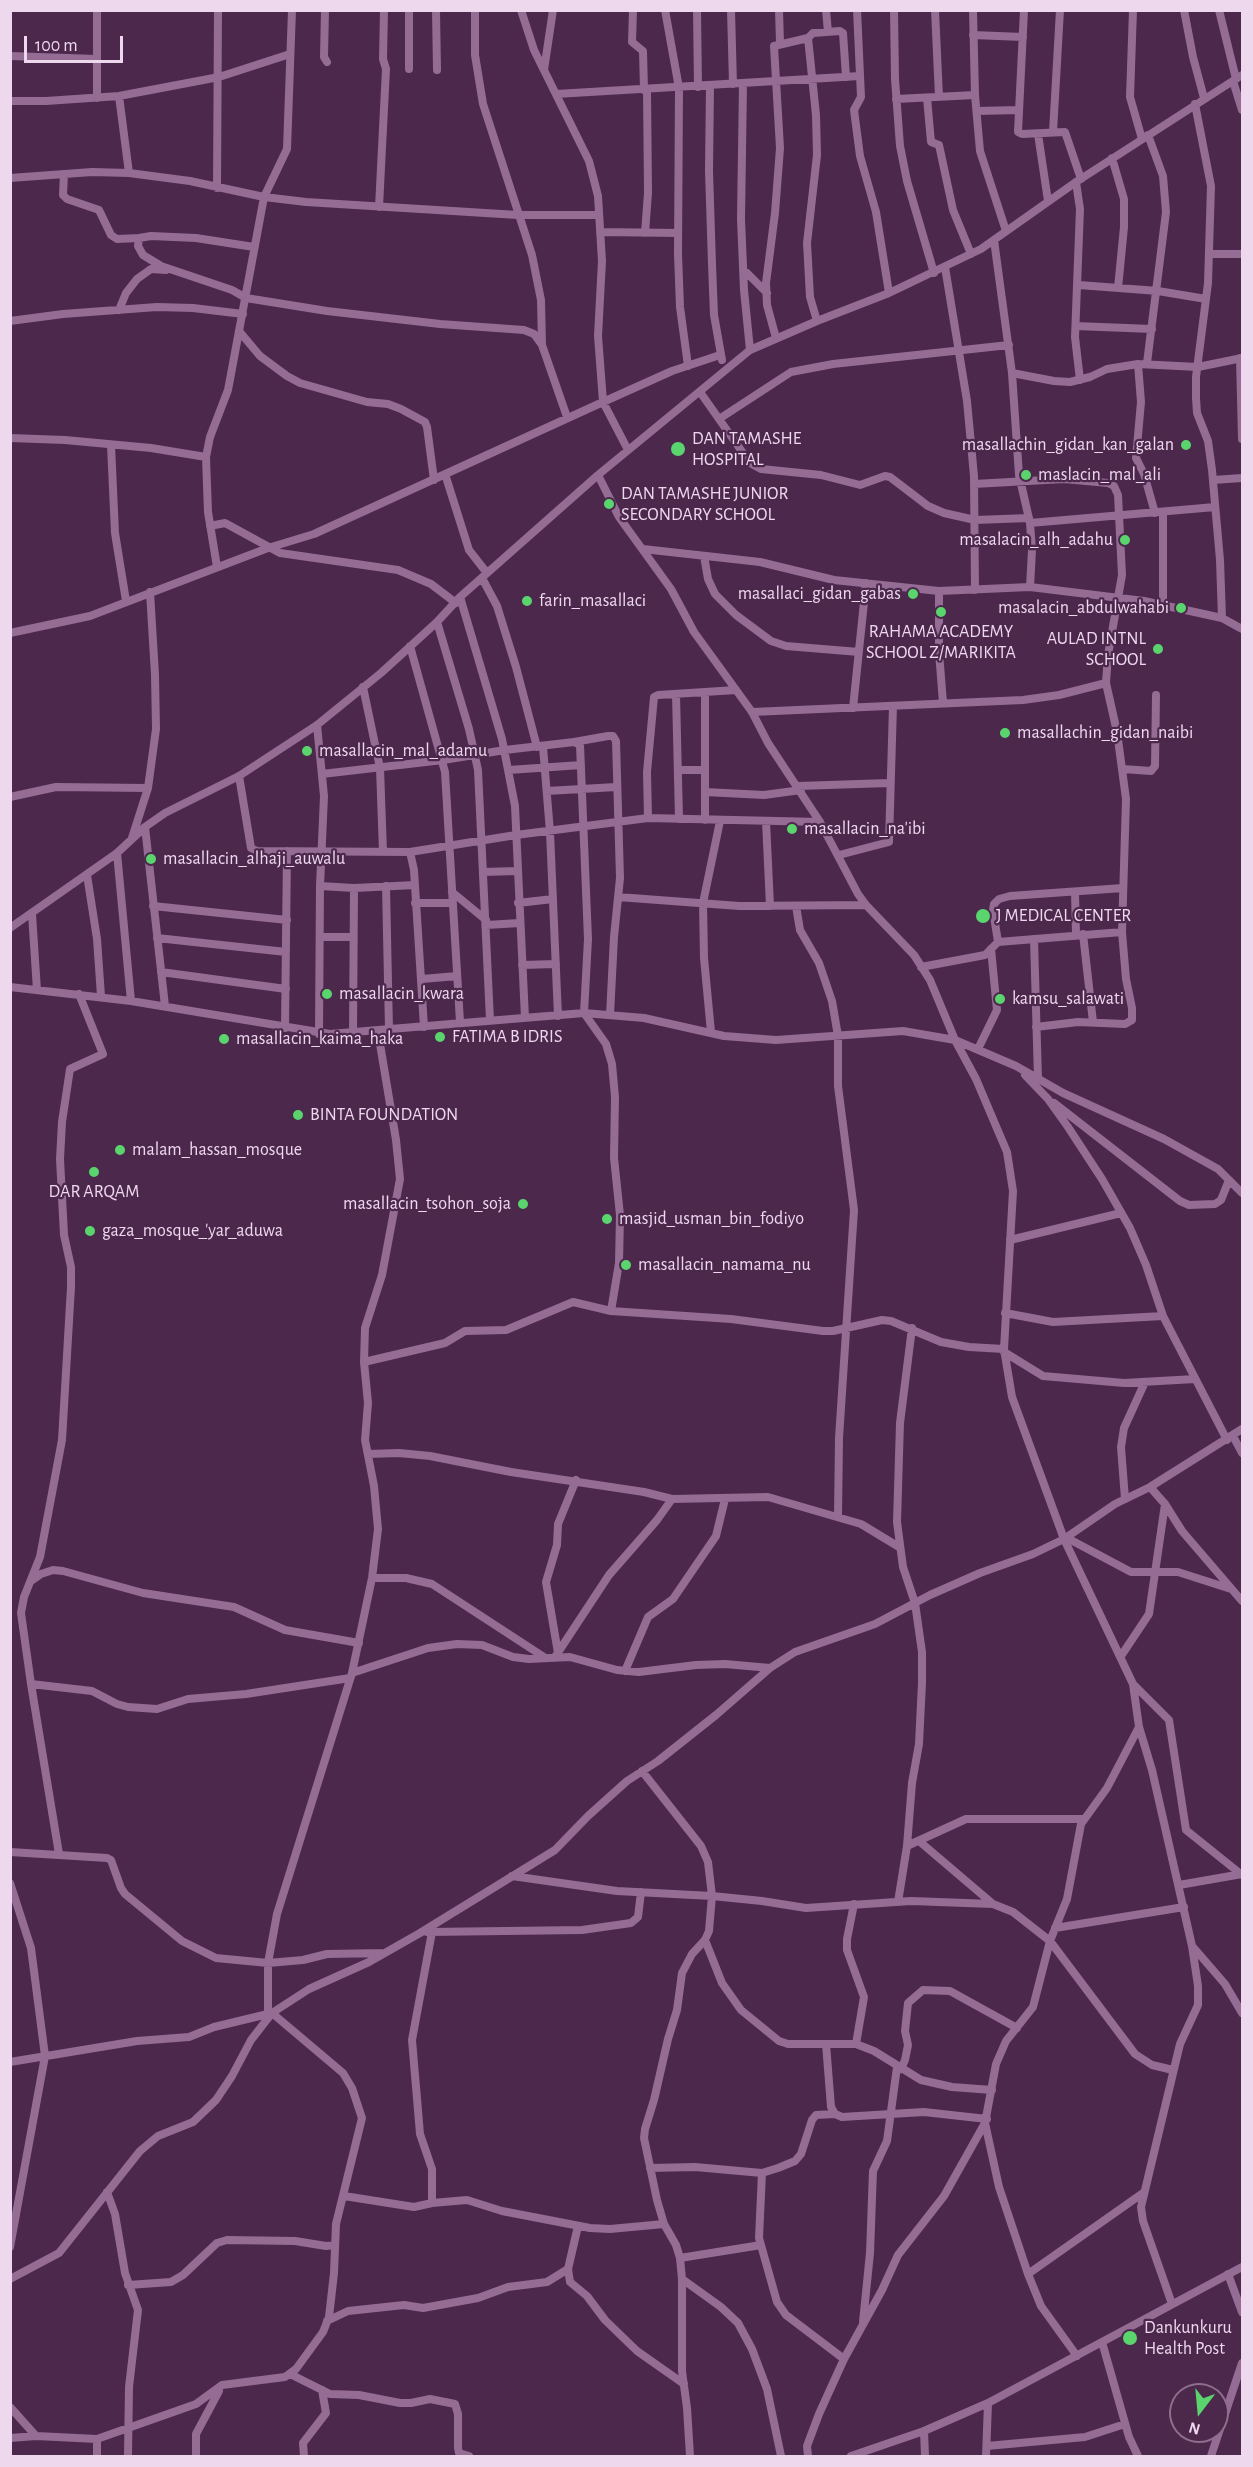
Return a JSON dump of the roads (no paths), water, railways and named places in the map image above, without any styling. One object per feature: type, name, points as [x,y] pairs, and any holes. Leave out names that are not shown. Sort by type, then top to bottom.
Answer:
[{"type":"street","points":[[97,10],[97,98]]},
{"type":"street","points":[[217,188],[218,10]]},
{"type":"street","points":[[217,567],[210,526],[206,458],[210,437],[228,390],[264,197],[287,149],[292,10]]},
{"type":"street","points":[[325,10],[324,57],[327,62]]},
{"type":"street","points":[[379,207],[386,69],[383,59],[384,10]]},
{"type":"street","points":[[409,10],[409,69]]},
{"type":"street","points":[[436,10],[438,70]]},
{"type":"street","points":[[475,10],[475,55],[483,104],[532,255],[541,300],[542,345]]},
{"type":"street","points":[[521,10],[534,50],[590,161],[598,196],[602,261],[598,336],[603,402],[628,450]]},
{"type":"street","points":[[544,70],[553,10]]},
{"type":"street","points":[[633,10],[632,42],[643,51],[648,193],[645,233]]},
{"type":"street","points":[[665,10],[679,88],[680,307],[688,366]]},
{"type":"street","points":[[697,10],[698,87]]},
{"type":"street","points":[[731,10],[733,84]]},
{"type":"street","points":[[779,10],[780,44]]},
{"type":"street","points":[[826,10],[828,32]]},
{"type":"street","points":[[857,10],[861,100],[855,105],[854,110],[856,134],[863,170],[876,212],[889,293]]},
{"type":"street","points":[[894,10],[896,99],[900,146],[907,181],[934,273]]},
{"type":"street","points":[[935,10],[939,97]]},
{"type":"street","points":[[974,10],[975,95],[980,151],[1006,231]]},
{"type":"street","points":[[1024,10],[1018,132],[1022,134],[1067,133],[1078,180],[1079,285],[1076,326],[1080,381]]},
{"type":"street","points":[[1053,132],[1060,10]]},
{"type":"street","points":[[1133,10],[1130,97],[1163,176],[1167,212],[1152,329],[1143,363],[1136,458],[1159,512],[1163,604]]},
{"type":"street","points":[[1184,10],[1204,98]]},
{"type":"street","points":[[1219,10],[1237,78],[1242,110]]},
{"type":"street","points":[[776,338],[766,293],[779,171],[778,83],[774,48],[780,44],[808,38],[813,33],[840,31],[843,33],[846,77]]},
{"type":"street","points":[[974,35],[1023,37]]},
{"type":"street","points":[[808,38],[817,155],[807,243],[810,297],[817,321]]},
{"type":"street","points":[[10,101],[119,96],[219,77],[290,54]]},
{"type":"street","points":[[10,56],[97,59]]},
{"type":"street","points":[[556,94],[778,83],[812,78],[860,76]]},
{"type":"street","points":[[10,928],[117,853],[145,827],[196,796],[240,776],[317,725],[410,646],[484,576],[598,475],[700,392],[724,369],[750,350],[889,293],[971,254],[1078,180],[1237,78]]},
{"type":"street","points":[[743,84],[741,219],[744,290],[750,350]]},
{"type":"street","points":[[710,86],[710,205],[714,315],[724,369]]},
{"type":"street","points":[[896,99],[975,95]]},
{"type":"street","points":[[119,96],[129,173]]},
{"type":"street","points":[[927,98],[931,139],[939,146],[952,210],[971,254]]},
{"type":"street","points":[[1195,104],[1210,186],[1209,254],[1198,367],[1197,413],[1208,441],[1213,480],[1222,618]]},
{"type":"street","points":[[976,111],[1018,110]]},
{"type":"street","points":[[1038,134],[1048,201]]},
{"type":"street","points":[[1112,158],[1124,200],[1124,227],[1118,288]]},
{"type":"street","points":[[10,178],[92,172],[129,173],[190,181],[264,197],[379,207],[518,215],[599,215]]},
{"type":"street","points":[[64,174],[63,195],[67,199],[99,210],[111,235],[117,239],[151,236],[196,238],[254,247]]},
{"type":"street","points":[[600,232],[678,233]]},
{"type":"street","points":[[139,238],[138,246],[143,255],[171,270],[223,286],[246,298],[327,311],[440,324],[524,330],[534,334],[542,345],[567,417]]},
{"type":"street","points":[[994,240],[1009,345],[1020,480],[1029,521],[1032,550],[1030,587]]},
{"type":"street","points":[[1209,254],[1242,254]]},
{"type":"street","points":[[945,267],[967,400],[974,484],[975,590]]},
{"type":"street","points":[[119,310],[126,293],[137,279],[151,269],[171,270]]},
{"type":"street","points":[[747,273],[766,293]]},
{"type":"street","points":[[1079,285],[1158,291],[1206,299]]},
{"type":"street","points":[[10,321],[119,310],[193,308],[243,314]]},
{"type":"street","points":[[1076,326],[1152,329]]},
{"type":"street","points":[[239,331],[260,356],[300,383],[367,402],[387,404],[425,423],[428,427],[434,480]]},
{"type":"street","points":[[719,419],[790,372],[833,364],[1009,345]]},
{"type":"street","points":[[10,633],[90,616],[268,548],[314,534],[567,417],[688,366],[720,355]]},
{"type":"street","points":[[1012,373],[1053,381],[1080,381],[1107,369],[1143,363],[1198,367],[1241,358],[1242,439]]},
{"type":"street","points":[[700,392],[750,463],[761,469],[821,475],[861,485],[885,476],[890,477],[928,506],[944,513],[975,520],[1029,521],[1215,507]]},
{"type":"street","points":[[10,438],[65,440],[152,448],[206,458]]},
{"type":"street","points":[[111,445],[116,533],[126,601]]},
{"type":"street","points":[[445,474],[469,550],[497,606],[545,766],[558,1016]]},
{"type":"street","points":[[598,475],[619,517],[671,589],[694,632],[752,712],[768,743],[820,822],[866,905],[914,955],[930,980],[1007,1152],[1013,1191],[1004,1350],[1012,1397],[1066,1538],[1133,1684],[1138,1727],[1152,1770],[1179,1885],[1198,1986],[1198,2006],[1180,2044],[1141,2206],[1143,2221],[1172,2304]]},
{"type":"street","points":[[1213,480],[1242,478]]},
{"type":"street","points":[[974,484],[1064,479],[1108,483],[1116,489],[1122,560],[1119,598],[1108,655],[1106,682],[1123,769],[1126,799],[1122,932],[1132,1020],[1125,1024],[1093,1022],[1036,1027]]},
{"type":"street","points":[[210,526],[225,523],[238,528],[268,548],[280,553],[398,570],[431,584],[458,600],[505,750],[515,806],[525,1018]]},
{"type":"street","points":[[643,549],[760,562],[834,579],[939,591],[1030,587],[1119,598],[1163,604],[1222,618],[1242,629]]},
{"type":"street","points":[[704,556],[708,579],[715,594],[736,615],[771,641],[786,646],[859,652]]},
{"type":"street","points":[[853,708],[866,583]]},
{"type":"street","points":[[939,591],[939,652],[943,703]]},
{"type":"street","points":[[132,839],[148,788],[156,729],[150,592]]},
{"type":"street","points":[[436,622],[475,755],[480,789],[490,1020]]},
{"type":"street","points":[[410,646],[443,760],[460,1022]]},
{"type":"street","points":[[752,712],[1023,700],[1059,695],[1106,682]]},
{"type":"street","points":[[363,687],[380,768],[382,852]]},
{"type":"street","points":[[648,818],[647,772],[653,702],[658,694],[736,690]]},
{"type":"street","points":[[705,692],[705,820]]},
{"type":"street","points":[[676,694],[678,819]]},
{"type":"street","points":[[1123,769],[1151,771],[1155,766],[1156,694]]},
{"type":"street","points":[[839,855],[890,842],[893,706]]},
{"type":"street","points":[[317,725],[324,820],[320,886],[319,1034]]},
{"type":"street","points":[[322,774],[443,760],[608,736],[615,738],[620,869],[610,1015]]},
{"type":"street","points":[[574,742],[579,745],[585,827],[588,939],[584,1013],[606,1044],[612,1064],[614,1083],[614,1158],[620,1215],[619,1263],[611,1311]]},
{"type":"street","points":[[509,770],[581,765]]},
{"type":"street","points":[[678,770],[705,770]]},
{"type":"street","points":[[240,776],[251,848],[257,850],[410,852],[516,835],[648,818],[820,822]]},
{"type":"street","points":[[705,792],[764,795],[799,788],[890,783]]},
{"type":"street","points":[[10,797],[56,787],[148,788]]},
{"type":"street","points":[[547,791],[616,787]]},
{"type":"street","points":[[711,1032],[704,958],[703,903],[720,821]]},
{"type":"street","points":[[766,821],[770,906]]},
{"type":"street","points":[[145,827],[165,1006]]},
{"type":"street","points":[[285,1028],[287,851]]},
{"type":"street","points":[[410,852],[415,885],[424,1027]]},
{"type":"street","points":[[117,853],[131,1001]]},
{"type":"street","points":[[483,872],[518,871]]},
{"type":"street","points":[[87,875],[97,939],[100,996]]},
{"type":"street","points":[[320,886],[354,888],[415,885]]},
{"type":"street","points":[[386,886],[389,1030]]},
{"type":"street","points":[[354,888],[354,1033]]},
{"type":"street","points":[[998,942],[993,910],[994,904],[999,899],[1010,896],[1123,888]]},
{"type":"street","points":[[452,892],[486,922],[520,923]]},
{"type":"street","points":[[1075,892],[1093,1022]]},
{"type":"street","points":[[618,897],[770,906],[866,905]]},
{"type":"street","points":[[518,903],[553,899]]},
{"type":"street","points":[[416,903],[452,903]]},
{"type":"street","points":[[153,906],[286,920]]},
{"type":"street","points":[[796,906],[800,930],[819,963],[832,1001],[838,1036],[838,1086],[854,1210],[839,1438],[838,1516]]},
{"type":"street","points":[[32,914],[37,990]]},
{"type":"street","points":[[921,967],[985,955],[998,942],[1122,932]]},
{"type":"street","points":[[320,937],[353,937]]},
{"type":"street","points":[[157,938],[286,951]]},
{"type":"street","points":[[1034,939],[1038,1078]]},
{"type":"street","points":[[978,1049],[997,1010],[991,949]]},
{"type":"street","points":[[522,966],[556,964]]},
{"type":"street","points":[[161,972],[286,989]]},
{"type":"street","points":[[422,979],[457,976]]},
{"type":"street","points":[[10,987],[100,996],[319,1034],[378,1032],[460,1022],[584,1013],[644,1018],[724,1036],[776,1040],[838,1036],[882,1030],[903,1031],[956,1040],[1016,1066],[1063,1093],[1164,1139],[1218,1169],[1242,1192]]},
{"type":"street","points":[[59,1854],[30,1684],[21,1613],[24,1597],[40,1557],[62,1440],[71,1267],[64,1235],[60,1160],[62,1122],[70,1069],[103,1054],[79,994]]},
{"type":"street","points":[[10,2279],[59,2253],[140,2151],[158,2136],[193,2122],[216,2100],[251,2040],[270,2013],[268,1963],[277,1914],[351,1675],[372,1578],[378,1529],[374,1486],[365,1440],[368,1403],[364,1362],[365,1328],[382,1275],[400,1179],[396,1140],[378,1032]]},
{"type":"street","points":[[1016,1066],[1048,1099],[1112,1146],[1180,1201],[1189,1205],[1215,1204],[1221,1200],[1229,1180]]},
{"type":"street","points":[[1048,1099],[1102,1179],[1121,1213],[1146,1265],[1163,1316],[1195,1379],[1230,1438],[1242,1453]]},
{"type":"street","points":[[1010,1240],[1121,1213]]},
{"type":"street","points":[[364,1362],[445,1343],[465,1331],[506,1330],[573,1302],[611,1311],[731,1319],[823,1331],[833,1331],[882,1320],[912,1328],[941,1342],[1004,1350],[1043,1376],[1124,1383],[1195,1379]]},
{"type":"street","points":[[1005,1313],[1053,1322],[1163,1316]]},
{"type":"street","points":[[897,1902],[907,1846],[912,1783],[919,1744],[922,1683],[922,1652],[915,1603],[899,1547],[897,1522],[900,1423],[912,1328]]},
{"type":"street","points":[[1125,1499],[1121,1447],[1124,1428],[1145,1382]]},
{"type":"street","points":[[10,2062],[146,2040],[189,2037],[214,2027],[270,2013],[309,1989],[385,1953],[420,1933],[555,1850],[627,1781],[658,1761],[770,1668],[795,1652],[875,1624],[980,1573],[1033,1554],[1066,1538],[1125,1499],[1150,1487],[1242,1429]]},
{"type":"street","points":[[368,1454],[399,1453],[430,1456],[511,1472],[576,1480],[672,1499],[768,1497],[861,1524],[899,1547]]},
{"type":"street","points":[[557,1655],[546,1582],[557,1545],[558,1524],[576,1480]]},
{"type":"street","points":[[1150,1487],[1165,1504],[1182,1531],[1242,1601]]},
{"type":"street","points":[[557,1655],[609,1575],[657,1520],[672,1499]]},
{"type":"street","points":[[625,1671],[648,1617],[673,1599],[716,1536],[724,1499]]},
{"type":"street","points":[[1121,1656],[1149,1614],[1165,1504]]},
{"type":"street","points":[[1066,1538],[1131,1572],[1178,1572],[1231,1589]]},
{"type":"street","points":[[30,1582],[41,1574],[53,1570],[63,1571],[143,1593],[234,1607],[285,1630],[359,1643]]},
{"type":"street","points":[[372,1578],[406,1578],[432,1584],[544,1657]]},
{"type":"street","points":[[30,1684],[92,1691],[128,1707],[158,1708],[188,1699],[246,1694],[351,1675],[428,1648],[457,1644],[482,1645],[513,1657],[557,1655],[570,1657],[625,1671],[639,1672],[725,1664],[770,1668]]},
{"type":"street","points":[[1133,1684],[1169,1720],[1186,1830],[1242,1874]]},
{"type":"street","points":[[808,2457],[807,2446],[819,2414],[844,2359],[898,2255],[945,2196],[986,2121],[996,2064],[1006,2041],[1033,2007],[1050,1941],[1067,1899],[1081,1824],[1107,1788],[1138,1727]]},
{"type":"street","points":[[642,1771],[701,1846],[708,1862],[712,1896],[709,1931],[705,1940],[692,1954],[682,1973],[677,2010],[645,2129],[650,2168],[664,2224],[676,2245],[680,2258],[682,2279],[680,2331],[690,2457]]},
{"type":"street","points":[[907,1846],[966,1819],[1084,1819]]},
{"type":"street","points":[[919,1841],[993,1904],[1012,1912],[1050,1941],[1066,1959],[1135,2054],[1152,2065],[1173,2070]]},
{"type":"street","points":[[10,1852],[59,1854],[111,1860],[125,1894],[182,1941],[198,1951],[228,1961],[268,1963],[303,1960],[327,1954],[385,1953]]},
{"type":"street","points":[[1179,1885],[1242,1874]]},
{"type":"street","points":[[512,1876],[617,1891],[712,1896],[806,1908],[897,1902],[993,1904]]},
{"type":"street","points":[[10,1883],[31,1948],[45,2056],[10,2247]]},
{"type":"street","points":[[420,1933],[582,1930],[631,1923],[638,1917],[641,1892]]},
{"type":"street","points":[[854,1904],[847,1950],[864,1997],[856,2044]]},
{"type":"street","points":[[1055,1928],[1184,1907]]},
{"type":"street","points":[[432,1932],[412,2040],[420,2134],[432,2169],[432,2203]]},
{"type":"street","points":[[705,1940],[722,1983],[741,2010],[783,2043],[856,2044],[874,2051],[899,2068],[930,2083],[992,2090]]},
{"type":"street","points":[[1192,1946],[1225,1984],[1242,2013]]},
{"type":"street","points":[[862,2325],[870,2253],[873,2171],[884,2151],[899,2068],[905,2060],[908,2045],[904,2031],[908,2003],[922,1990],[950,1991],[1017,2028]]},
{"type":"street","points":[[10,2438],[36,2436],[97,2439],[196,2404],[222,2385],[273,2380],[290,2374],[314,2347],[327,2321],[334,2273],[336,2224],[362,2124],[359,2104],[343,2073],[270,2013]]},
{"type":"street","points":[[826,2044],[831,2107],[835,2114]]},
{"type":"street","points":[[650,2168],[694,2167],[762,2173],[795,2161],[801,2154],[812,2120],[816,2115],[835,2114],[848,2117],[924,2112],[986,2121]]},
{"type":"street","points":[[986,2121],[999,2187],[1028,2274],[1041,2306],[1077,2356]]},
{"type":"street","points":[[762,2173],[761,2245],[777,2302],[786,2315],[844,2359]]},
{"type":"street","points":[[107,2192],[116,2214],[128,2285],[138,2310],[128,2394],[128,2457]]},
{"type":"street","points":[[1028,2274],[1143,2193]]},
{"type":"street","points":[[344,2196],[414,2207],[467,2200],[502,2211],[578,2226],[610,2229],[664,2224]]},
{"type":"street","points":[[578,2226],[568,2269],[568,2277],[573,2285],[637,2351],[684,2384]]},
{"type":"street","points":[[128,2285],[171,2282],[183,2275],[217,2243],[227,2240],[295,2241],[326,2247],[335,2245]]},
{"type":"street","points":[[680,2258],[761,2245]]},
{"type":"street","points":[[851,2457],[924,2431],[988,2403],[1242,2267]]},
{"type":"street","points":[[327,2321],[348,2311],[404,2305],[423,2308],[478,2298],[508,2287],[547,2282],[568,2269]]},
{"type":"street","points":[[1228,2274],[1242,2312]]},
{"type":"street","points":[[682,2279],[721,2307],[738,2323],[752,2349],[767,2389],[781,2457]]},
{"type":"street","points":[[1102,2342],[1125,2424],[1138,2457]]},
{"type":"street","points":[[1211,2457],[1242,2363]]},
{"type":"street","points":[[290,2374],[330,2394],[359,2395],[400,2403],[430,2399],[455,2404],[458,2414],[459,2452],[469,2457]]},
{"type":"street","points":[[196,2457],[196,2434],[222,2385]]},
{"type":"street","points":[[304,2457],[303,2444],[326,2413],[322,2390]]},
{"type":"street","points":[[986,2457],[988,2403]]},
{"type":"street","points":[[10,2407],[36,2436]]},
{"type":"street","points":[[987,2446],[1085,2437],[1125,2424]]},
{"type":"street","points":[[924,2431],[925,2457]]},
{"type":"street","points":[[97,2439],[98,2457]]},
{"type":"place","name":"masallachin_gidan_kan_galan","points":[[1186,445]]},
{"type":"place","name":"DAN TAMASHE HOSPITAL","points":[[678,449]]},
{"type":"place","name":"maslacin_mal_ali","points":[[1026,475]]},
{"type":"place","name":"DAN TAMASHE JUNIOR SECONDARY SCHOOL","points":[[609,504]]},
{"type":"place","name":"masalacin_alh_adahu","points":[[1125,540]]},
{"type":"place","name":"masallaci_gidan_gabas","points":[[913,594]]},
{"type":"place","name":"farin_masallaci","points":[[527,601]]},
{"type":"place","name":"masalacin_abdulwahabi","points":[[1181,608]]},
{"type":"place","name":"RAHAMA ACADEMY SCHOOL Z/MARIKITA","points":[[941,612]]},
{"type":"place","name":"AULAD INTNL SCHOOL","points":[[1158,649]]},
{"type":"place","name":"masallachin_gidan_naibi","points":[[1005,733]]},
{"type":"place","name":"masallacin_mal_adamu","points":[[307,751]]},
{"type":"place","name":"masallacin_na'ibi","points":[[792,829]]},
{"type":"place","name":"masallacin_alhaji_auwalu","points":[[151,859]]},
{"type":"place","name":"J MEDICAL CENTER","points":[[983,916]]},
{"type":"place","name":"masallacin_kwara","points":[[327,994]]},
{"type":"place","name":"kamsu_salawati","points":[[1000,999]]},
{"type":"place","name":"FATIMA B IDRIS","points":[[440,1037]]},
{"type":"place","name":"masallacin_kaima_haka","points":[[224,1039]]},
{"type":"place","name":"BINTA FOUNDATION","points":[[298,1115]]},
{"type":"place","name":"malam_hassan_mosque","points":[[120,1150]]},
{"type":"place","name":"DAR ARQAM","points":[[94,1172]]},
{"type":"place","name":"masallacin_tsohon_soja","points":[[523,1204]]},
{"type":"place","name":"masjid_usman_bin_fodiyo","points":[[607,1219]]},
{"type":"place","name":"gaza_mosque_'yar_aduwa","points":[[90,1231]]},
{"type":"place","name":"masallacin_namama_nu","points":[[626,1265]]},
{"type":"place","name":"Dankunkuru Health Post","points":[[1130,2338]]}]
